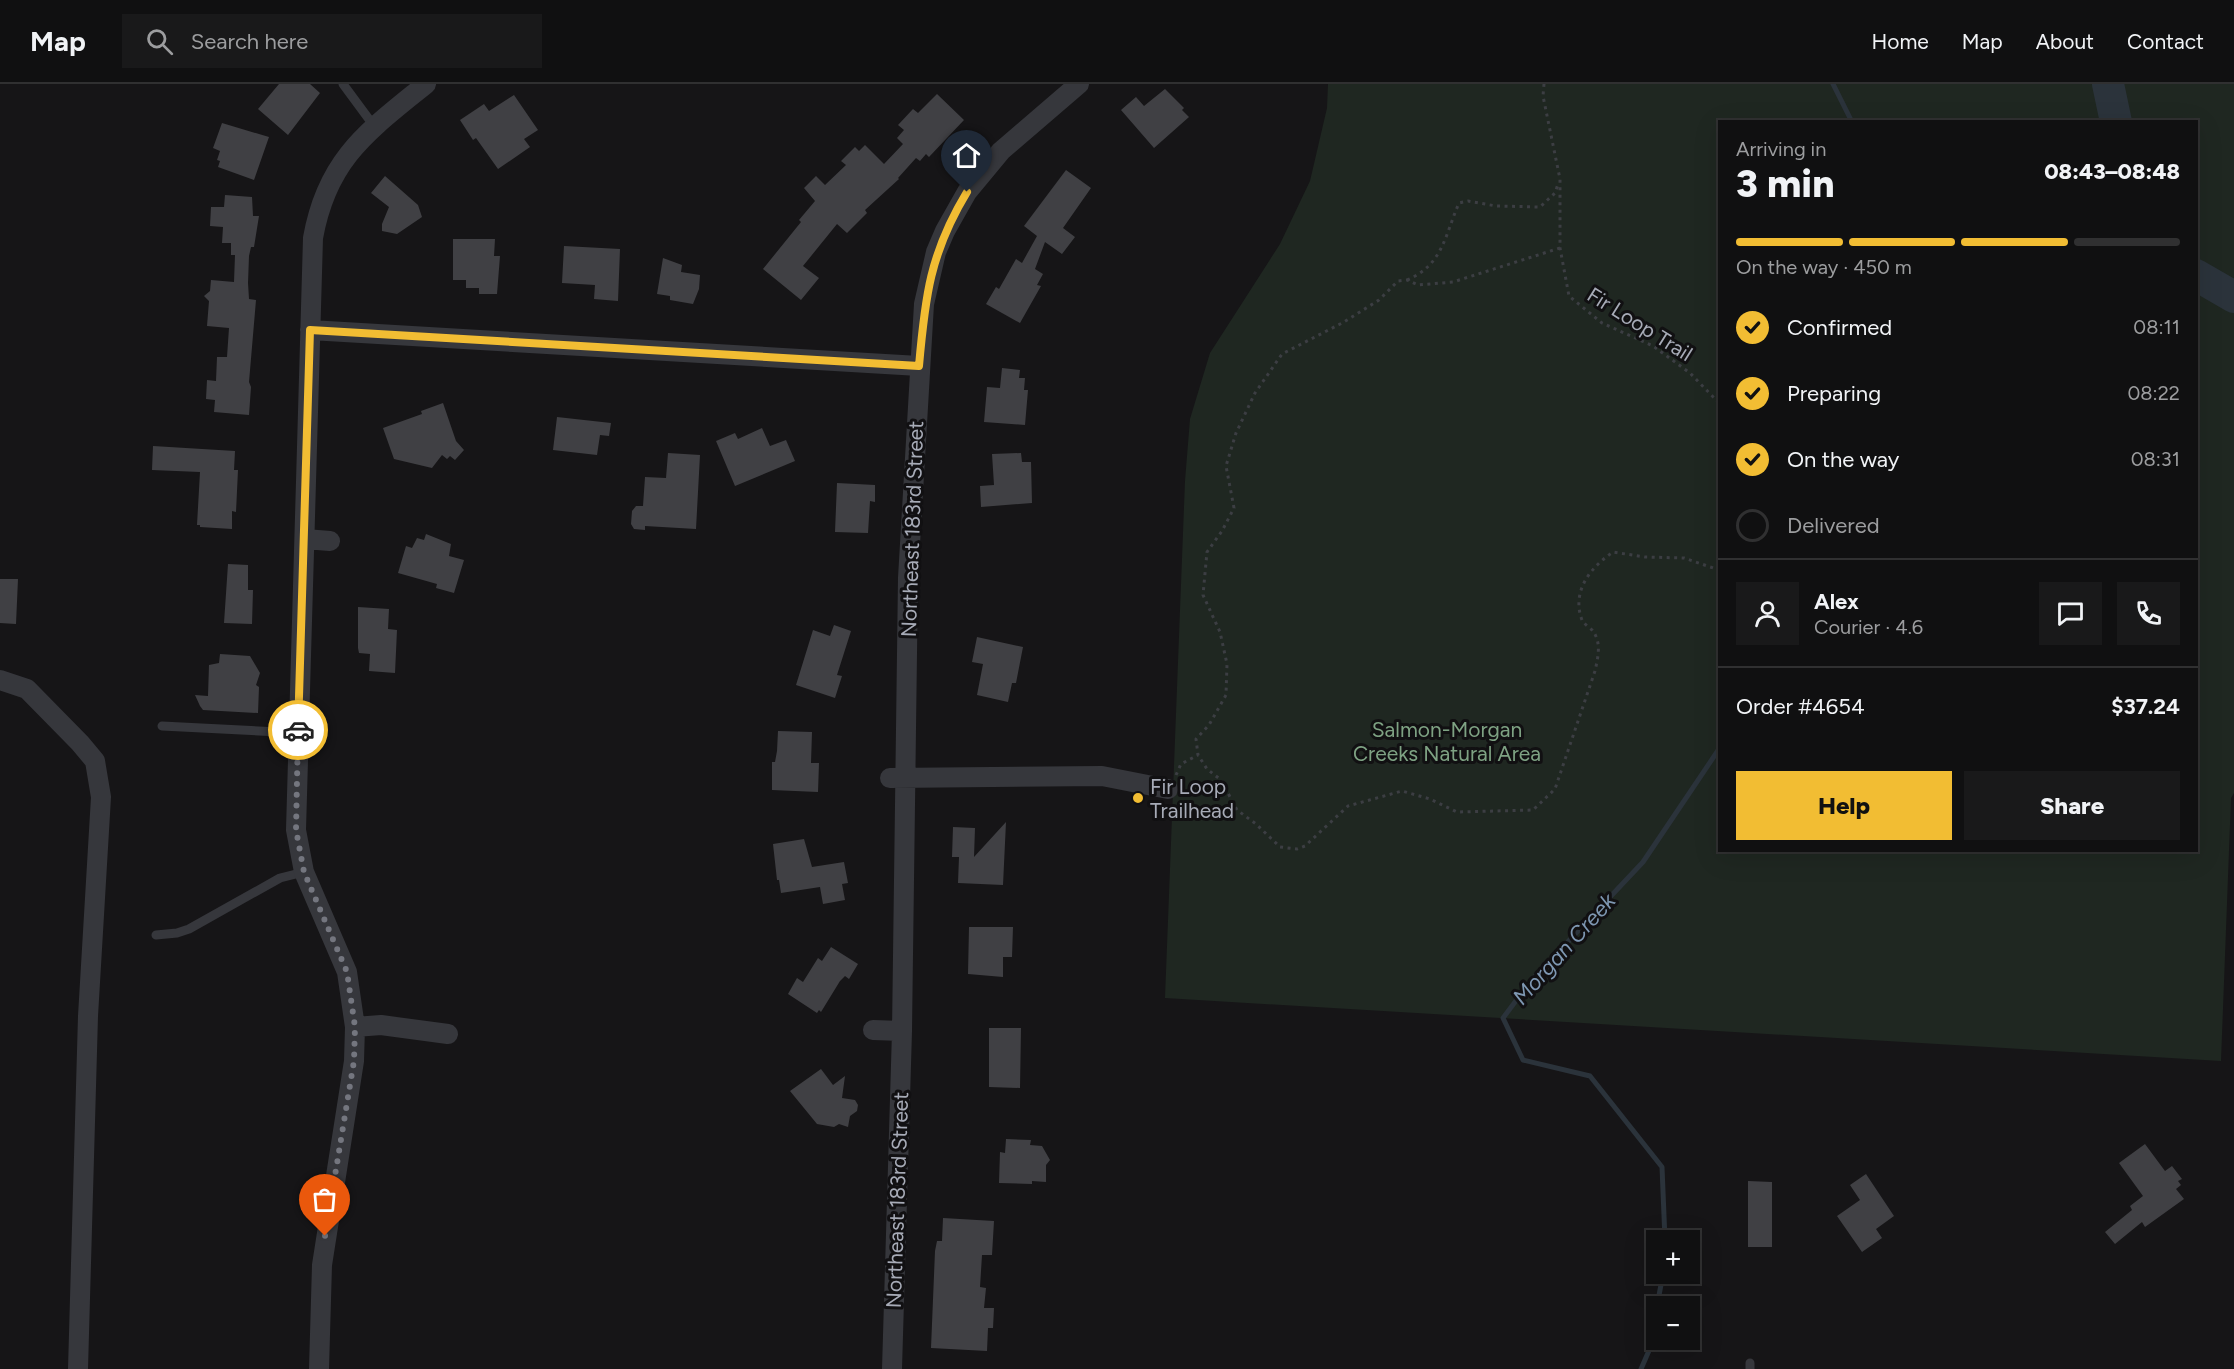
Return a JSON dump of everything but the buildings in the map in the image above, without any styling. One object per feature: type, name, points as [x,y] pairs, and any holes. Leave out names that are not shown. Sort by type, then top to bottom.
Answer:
[{"type":"street","points":[[318,1369],[322,1265],[354,1061],[355,1027],[347,972],[304,872],[296,830],[314,238],[322,201],[344,158],[374,126],[426,84]]},
{"type":"street","name":"Northeast 183rd Street","points":[[892,1369],[902,1030],[897,778],[924,304],[931,269],[945,231],[977,177],[1001,151],[1079,84]]},
{"type":"street","points":[[310,330],[919,366]]},
{"type":"street","points":[[305,539],[330,541]]},
{"type":"street","points":[[0,680],[27,689],[95,761],[101,797],[88,1016],[78,1369]]},
{"type":"street","points":[[897,778],[1102,776],[1168,789]]},
{"type":"street","points":[[355,1027],[381,1024],[448,1034]]},
{"type":"street","points":[[873,1030],[902,1030]]},
{"type":"lane","points":[[343,84],[374,126]]},
{"type":"lane","points":[[162,726],[298,733]]},
{"type":"lane","points":[[156,936],[189,929],[280,878],[304,872]]},
{"type":"path","name":"Fir Loop Trail","points":[[1544,84],[1543,96],[1560,179],[1560,248],[1569,296],[1602,323],[1653,346],[1690,373],[1718,401]]},
{"type":"path","points":[[1560,179],[1555,193],[1540,207],[1496,206],[1468,201],[1459,204],[1438,257],[1425,270],[1407,280],[1398,281],[1379,300],[1344,322],[1282,354],[1256,393],[1236,433],[1226,466],[1234,508],[1222,531],[1207,552],[1203,594],[1220,632],[1227,664],[1226,695],[1209,725],[1196,739],[1198,755],[1207,769],[1221,780],[1237,810],[1256,824],[1280,848],[1297,849],[1305,846],[1348,806],[1402,791],[1430,799],[1457,812],[1533,810],[1555,789],[1600,651],[1594,633],[1583,621],[1580,604],[1582,585],[1594,565],[1613,552],[1645,557],[1684,558],[1718,570]]},
{"type":"path","points":[[1407,280],[1418,285],[1453,282],[1560,248]]},
{"type":"path","points":[[1168,789],[1181,764],[1198,755]]},
{"type":"green space","name":"Salmon-Morgan Creeks Natural Area","points":[[1328,84],[2234,84],[2234,793],[2231,798],[2221,1061],[1165,998],[1185,481],[1190,419],[1210,353],[1280,244],[1310,181],[1327,108]]},
{"type":"waterway","name":"Morgan Creek","points":[[1833,84],[1851,120]]},
{"type":"waterway","points":[[2108,84],[2116,120]]},
{"type":"waterway","points":[[2198,276],[2234,297]]},
{"type":"waterway","name":"Morgan Creek","points":[[1665,1230],[1662,1167],[1590,1076],[1523,1060],[1503,1018],[1530,982],[1643,862],[1718,750]]},
{"type":"waterway","name":"Morgan Creek","points":[[1659,1296],[1661,1284]]},
{"type":"waterway","name":"Morgan Creek","points":[[1641,1369],[1649,1350]]},
{"type":"way so far","points":[[298,730],[296,830],[304,872],[347,972],[354,1006],[354,1061],[325,1236]]},
{"type":"place","name":"Fir Loop Trailhead","points":[[1138,798]]},
{"type":"route","points":[[298,730],[306,530],[310,330],[919,366],[924,304],[931,269],[945,231],[967,192]]}]
